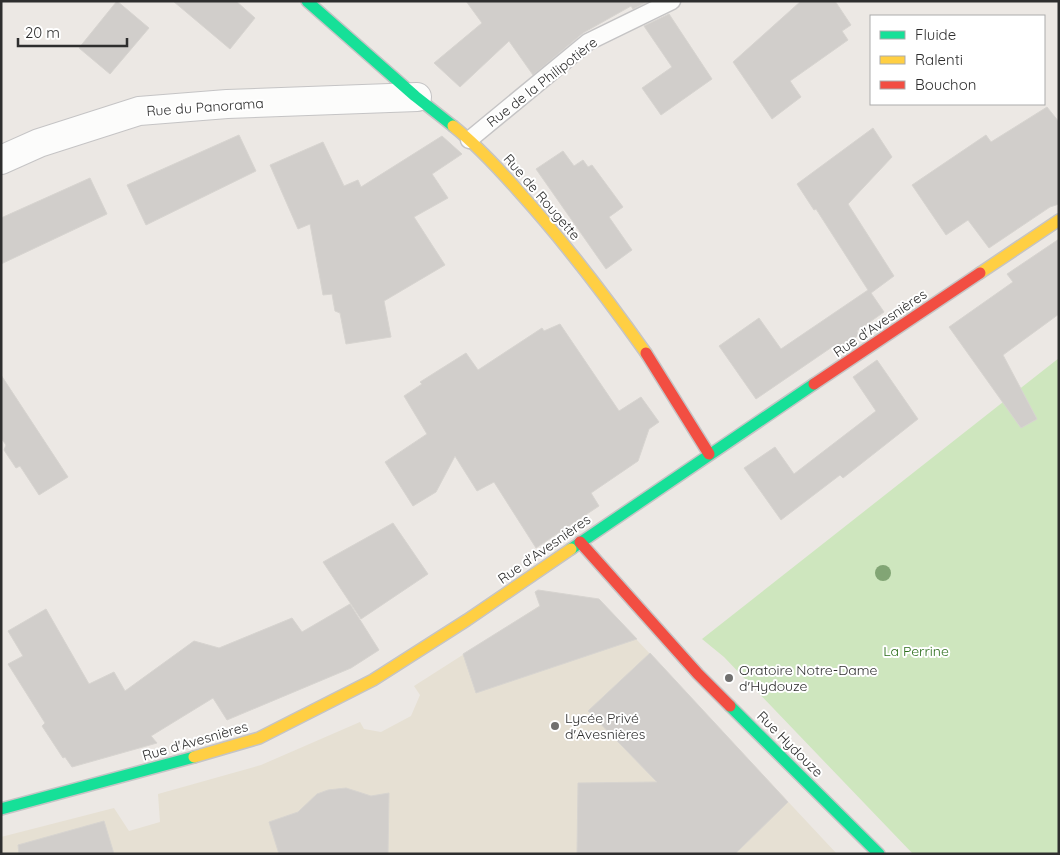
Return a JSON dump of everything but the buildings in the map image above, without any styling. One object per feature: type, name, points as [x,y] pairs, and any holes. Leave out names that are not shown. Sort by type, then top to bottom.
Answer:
[{"type":"street","name":"Rue de Rougette","points":[[307,1],[416,97],[469,140],[542,215],[604,296],[673,392],[709,454]]},
{"type":"street","name":"Rue du Panorama","points":[[1,160],[38,143],[140,111],[227,104],[416,97]]},
{"type":"street","name":"Rue d'Avesnières","points":[[1,809],[133,775],[258,738],[373,680],[467,620],[709,454],[1059,220]]},
{"type":"street","name":"Rue Hydouze","points":[[580,542],[698,674],[879,854]]},
{"type":"lane","name":"Rue de la Philipotière","points":[[469,140],[588,42],[672,1]]},
{"type":"shaded area","name":"Lycée Privé d'Avesnières","points":[[558,594],[608,609],[837,854],[1,854],[1,837],[114,808],[129,831],[160,822],[158,794],[261,765],[360,722],[364,729],[381,732],[411,716],[420,695],[414,686]]},
{"type":"green space","name":"La Perrine","points":[[1059,358],[1059,854],[913,854],[724,657],[702,639]]},
{"type":"traffic: fast","points":[[307,1],[415,96],[453,126]]},
{"type":"traffic: fast","points":[[571,549],[814,384]]},
{"type":"traffic: fast","points":[[730,706],[879,854]]},
{"type":"traffic: fast","points":[[1,809],[194,757]]},
{"type":"traffic: slow","points":[[453,126],[488,158],[538,213],[586,272],[646,353]]},
{"type":"traffic: slow","points":[[980,273],[1059,220]]},
{"type":"traffic: slow","points":[[194,757],[259,738],[373,680],[467,620],[571,549]]},
{"type":"traffic: jam","points":[[814,384],[980,273]]},
{"type":"traffic: jam","points":[[646,353],[709,454]]},
{"type":"traffic: jam","points":[[580,542],[698,674],[730,706]]},
{"type":"place","name":"Oratoire Notre-Dame d'Hydouze","points":[[729,678]]},
{"type":"place","name":"Lycée Privé d'Avesnières","points":[[555,726]]}]
